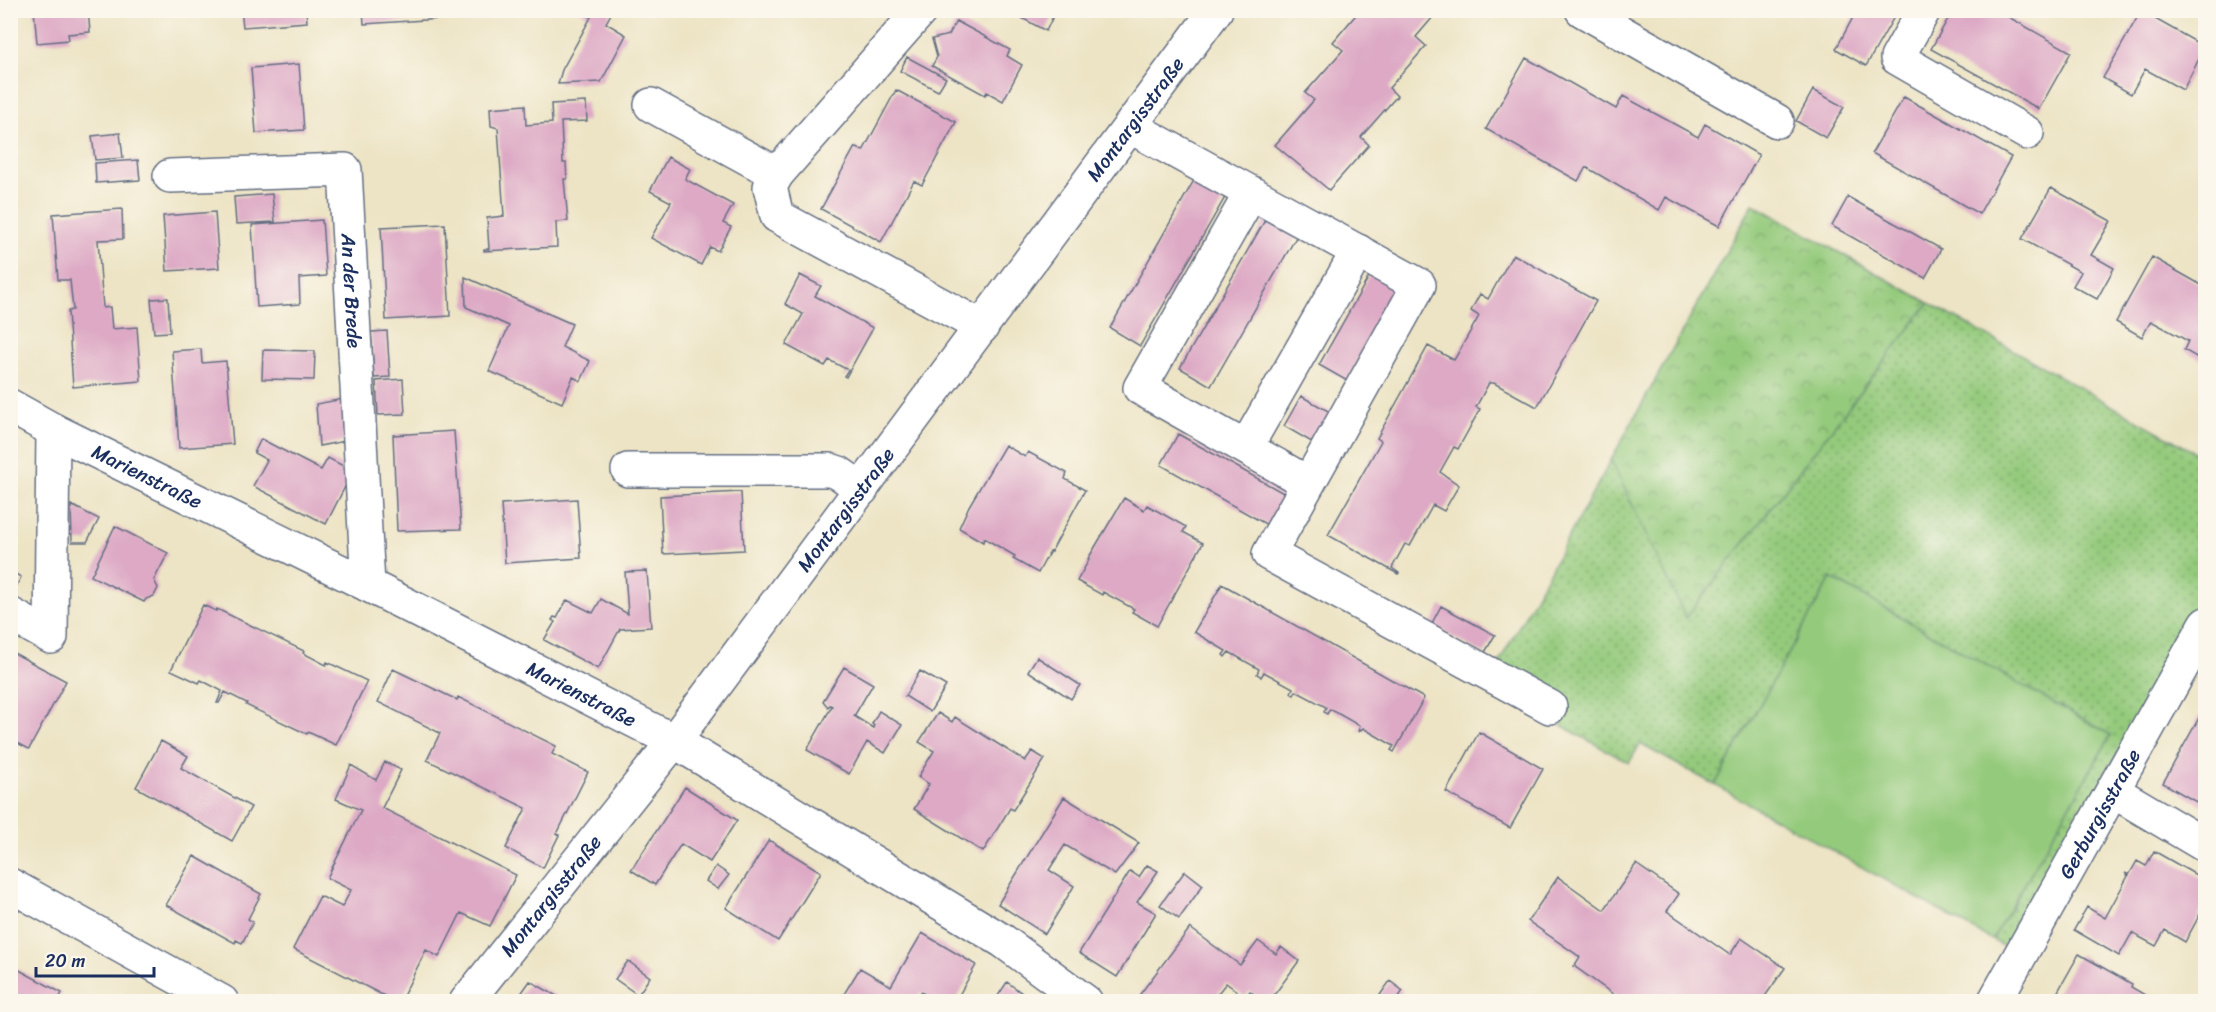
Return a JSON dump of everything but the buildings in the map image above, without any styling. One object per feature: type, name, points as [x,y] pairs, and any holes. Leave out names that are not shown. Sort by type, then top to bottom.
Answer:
[{"type":"street","points":[[921,10],[777,174],[770,187],[777,216],[982,327]]},
{"type":"street","name":"Montargisstraße","points":[[466,1002],[674,741],[1216,10]]},
{"type":"street","points":[[1582,10],[1777,121]]},
{"type":"street","points":[[1924,10],[1897,58],[2027,133]]},
{"type":"street","points":[[651,105],[777,174]]},
{"type":"street","points":[[1131,127],[1419,285],[1269,554],[1550,707]]},
{"type":"street","name":"An der Brede","points":[[170,176],[345,170],[368,585]]},
{"type":"street","points":[[1251,193],[1140,388],[1308,483]]},
{"type":"street","points":[[1246,447],[1358,251]]},
{"type":"street","name":"Marienstraße","points":[[10,406],[53,430],[368,585],[674,741],[1003,941],[1086,1002]]},
{"type":"street","points":[[10,614],[51,636],[53,430]]},
{"type":"street","points":[[628,470],[830,470],[839,473],[862,489]]},
{"type":"street","name":"Gerburgisstraße","points":[[1994,1002],[2205,624]]},
{"type":"street","points":[[2113,791],[2205,846]]},
{"type":"street","points":[[10,885],[222,1002]]},
{"type":"green space","points":[[1753,204],[2205,458],[2205,598],[2008,949],[1992,940],[2111,735],[1831,578],[1715,785],[1640,744],[1629,763],[1557,723],[1567,704],[1497,666]]},
{"type":"green space","points":[[1753,204],[1929,303],[1686,618],[1611,460]]},
{"type":"green space","points":[[1831,578],[2111,735],[1992,940],[1715,785]]}]
